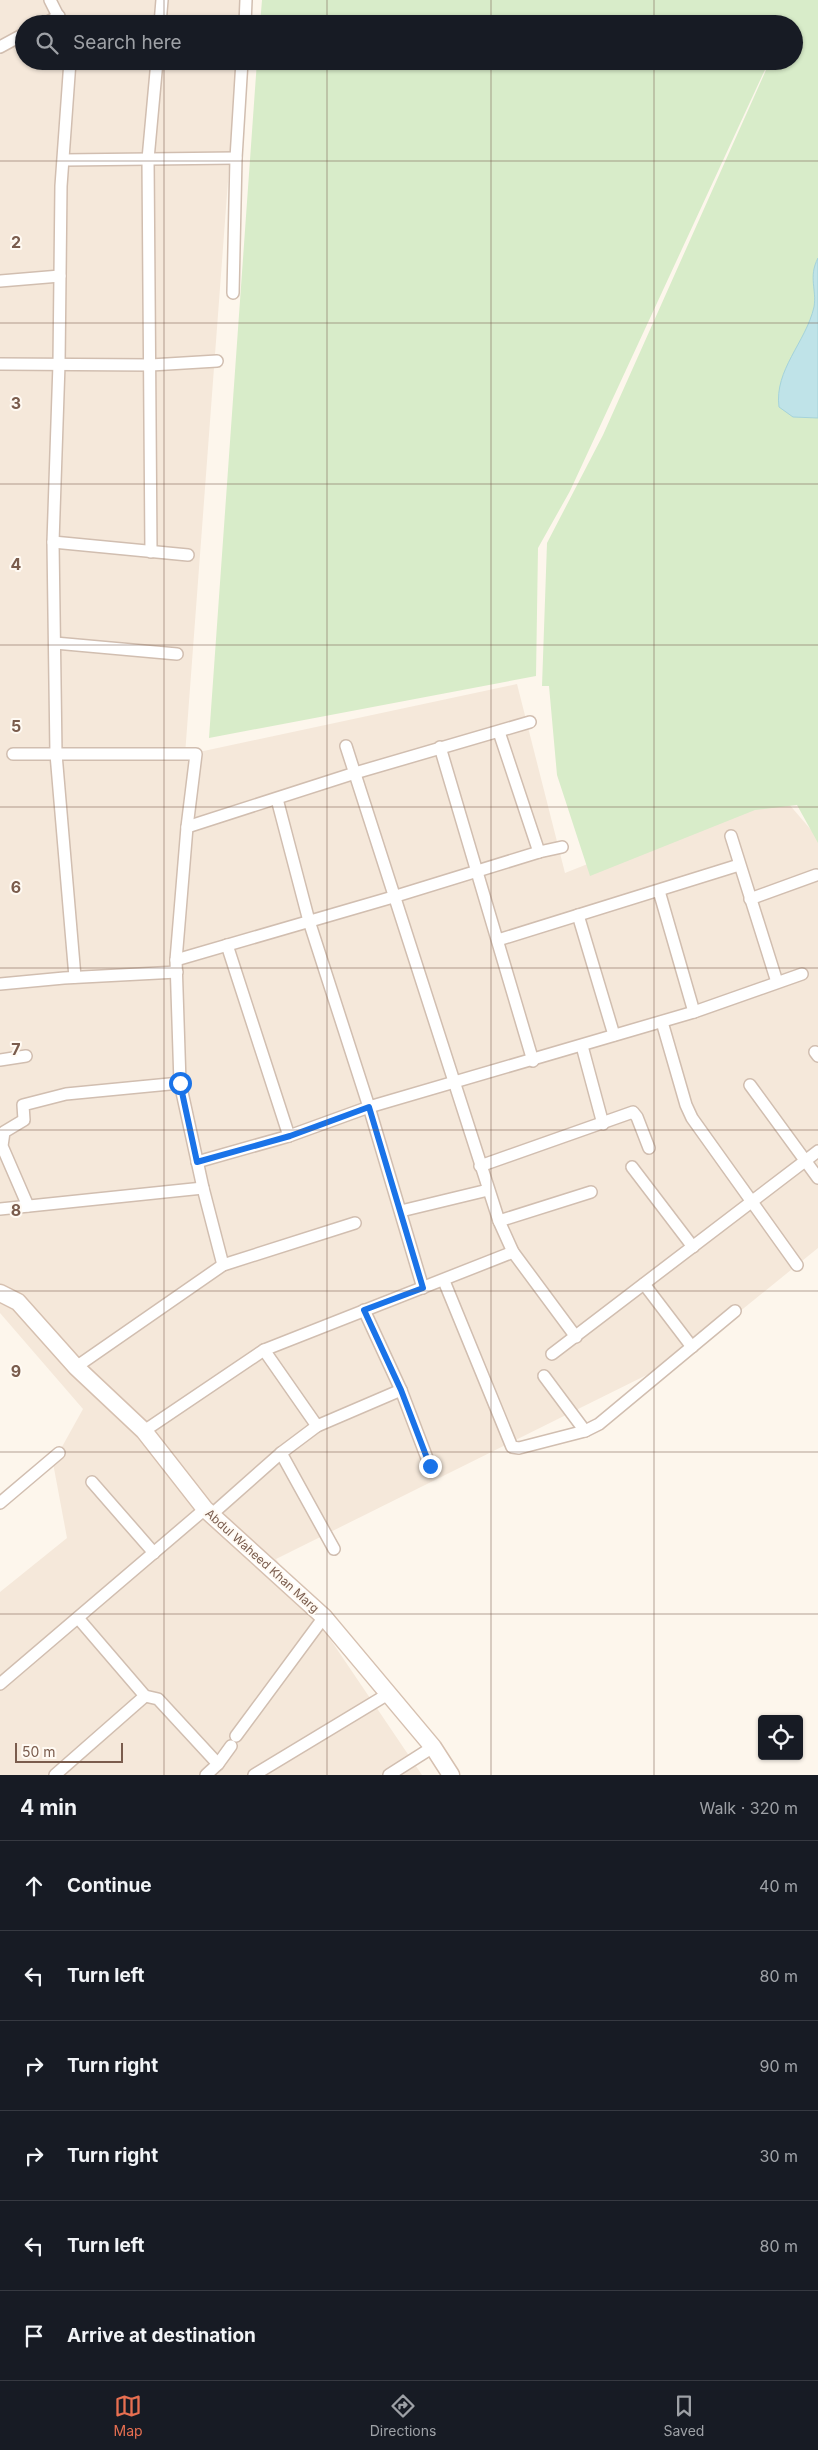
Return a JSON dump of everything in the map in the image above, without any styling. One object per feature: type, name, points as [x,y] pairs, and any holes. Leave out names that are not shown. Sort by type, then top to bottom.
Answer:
[{"type":"street","points":[[50,0],[58,15]]},
{"type":"street","points":[[161,15],[162,0]]},
{"type":"street","points":[[245,15],[246,0]]},
{"type":"street","points":[[0,47],[15,39]]},
{"type":"street","points":[[69,70],[61,186],[59,364],[53,542],[56,754],[75,977]]},
{"type":"street","points":[[150,552],[148,159],[156,70]]},
{"type":"street","points":[[233,293],[236,158],[241,70]]},
{"type":"street","points":[[64,160],[236,158]]},
{"type":"street","points":[[0,281],[60,276]]},
{"type":"street","points":[[0,364],[150,365],[217,361]]},
{"type":"street","points":[[53,542],[188,555]]},
{"type":"street","points":[[55,643],[177,654]]},
{"type":"street","points":[[187,826],[440,747],[530,722]]},
{"type":"street","points":[[499,732],[539,852]]},
{"type":"street","points":[[346,746],[499,1222],[513,1252],[576,1337]]},
{"type":"street","points":[[440,747],[533,1061]]},
{"type":"street","points":[[13,754],[196,754],[187,826],[177,966],[180,1083],[203,1188],[223,1265]]},
{"type":"street","points":[[277,798],[309,922],[369,1107],[423,1288]]},
{"type":"street","points":[[731,836],[777,982]]},
{"type":"street","points":[[0,984],[177,966],[227,945],[394,897],[539,852],[562,847]]},
{"type":"street","points":[[498,940],[739,865]]},
{"type":"street","points":[[750,899],[816,875]]},
{"type":"street","points":[[659,891],[694,1012]]},
{"type":"street","points":[[578,915],[614,1035]]},
{"type":"street","points":[[227,945],[290,1136]]},
{"type":"street","points":[[197,1162],[290,1136],[369,1107],[533,1061],[662,1022],[802,974]]},
{"type":"street","points":[[662,1022],[686,1105],[692,1118],[797,1265]]},
{"type":"street","points":[[582,1046],[603,1124]]},
{"type":"street","points":[[0,1060],[26,1056]]},
{"type":"street","points":[[28,1206],[2,1146],[4,1132],[24,1120],[23,1105],[66,1094],[180,1083]]},
{"type":"street","points":[[750,1084],[818,1178]]},
{"type":"street","points":[[480,1166],[633,1112],[637,1117],[649,1148]]},
{"type":"street","points":[[552,1354],[818,1151]]},
{"type":"street","points":[[632,1167],[693,1246]]},
{"type":"street","points":[[0,1209],[203,1188]]},
{"type":"street","points":[[401,1211],[488,1190]]},
{"type":"street","points":[[499,1222],[590,1192]]},
{"type":"street","points":[[76,1367],[223,1265],[355,1223]]},
{"type":"street","points":[[144,1431],[264,1350],[364,1310],[444,1281],[513,1252]]},
{"type":"street","points":[[444,1281],[512,1447],[519,1448],[585,1431],[599,1424],[735,1311]]},
{"type":"street","points":[[644,1284],[692,1347]]},
{"type":"street","name":"Abdul Waheed Khan Marg","points":[[0,1292],[18,1302],[76,1367],[144,1431],[208,1512],[324,1617],[433,1747],[452,1775]]},
{"type":"street","points":[[364,1310],[401,1390],[430,1466]]},
{"type":"street","points":[[264,1350],[317,1426]]},
{"type":"street","points":[[544,1376],[585,1431]]},
{"type":"street","points":[[0,1684],[154,1553],[317,1426],[401,1390]]},
{"type":"street","points":[[0,1503],[59,1453]]},
{"type":"street","points":[[281,1453],[334,1549]]},
{"type":"street","points":[[92,1482],[154,1553]]},
{"type":"street","points":[[206,1775],[218,1764],[324,1617]]},
{"type":"street","points":[[78,1618],[145,1696],[158,1699],[218,1764]]},
{"type":"street","points":[[254,1775],[388,1694]]},
{"type":"street","points":[[55,1775],[145,1696]]},
{"type":"street","points":[[389,1775],[433,1747]]},
{"type":"shaded area","points":[[0,0],[242,0],[241,15],[15,15],[15,70],[236,70],[185,755],[517,684],[565,873],[776,789],[818,838],[818,1248],[685,1356],[276,1559],[422,1775],[0,1775],[0,1592],[67,1538],[53,1463],[83,1409],[0,1313]]},
{"type":"green space","points":[[262,0],[818,0],[818,843],[797,805],[755,810],[590,876],[557,775],[549,686],[542,686],[547,543],[603,435],[766,70],[803,70],[803,15],[261,15]]},
{"type":"green space","points":[[256,70],[765,70],[570,491],[538,548],[536,676],[209,738]]},
{"type":"water","points":[[818,258],[818,418],[793,417],[779,407],[781,381],[810,320],[814,307],[813,277]]},
{"type":"route","points":[[180,1083],[197,1162],[290,1136],[369,1107],[423,1288],[364,1310],[401,1390],[430,1466]]}]
